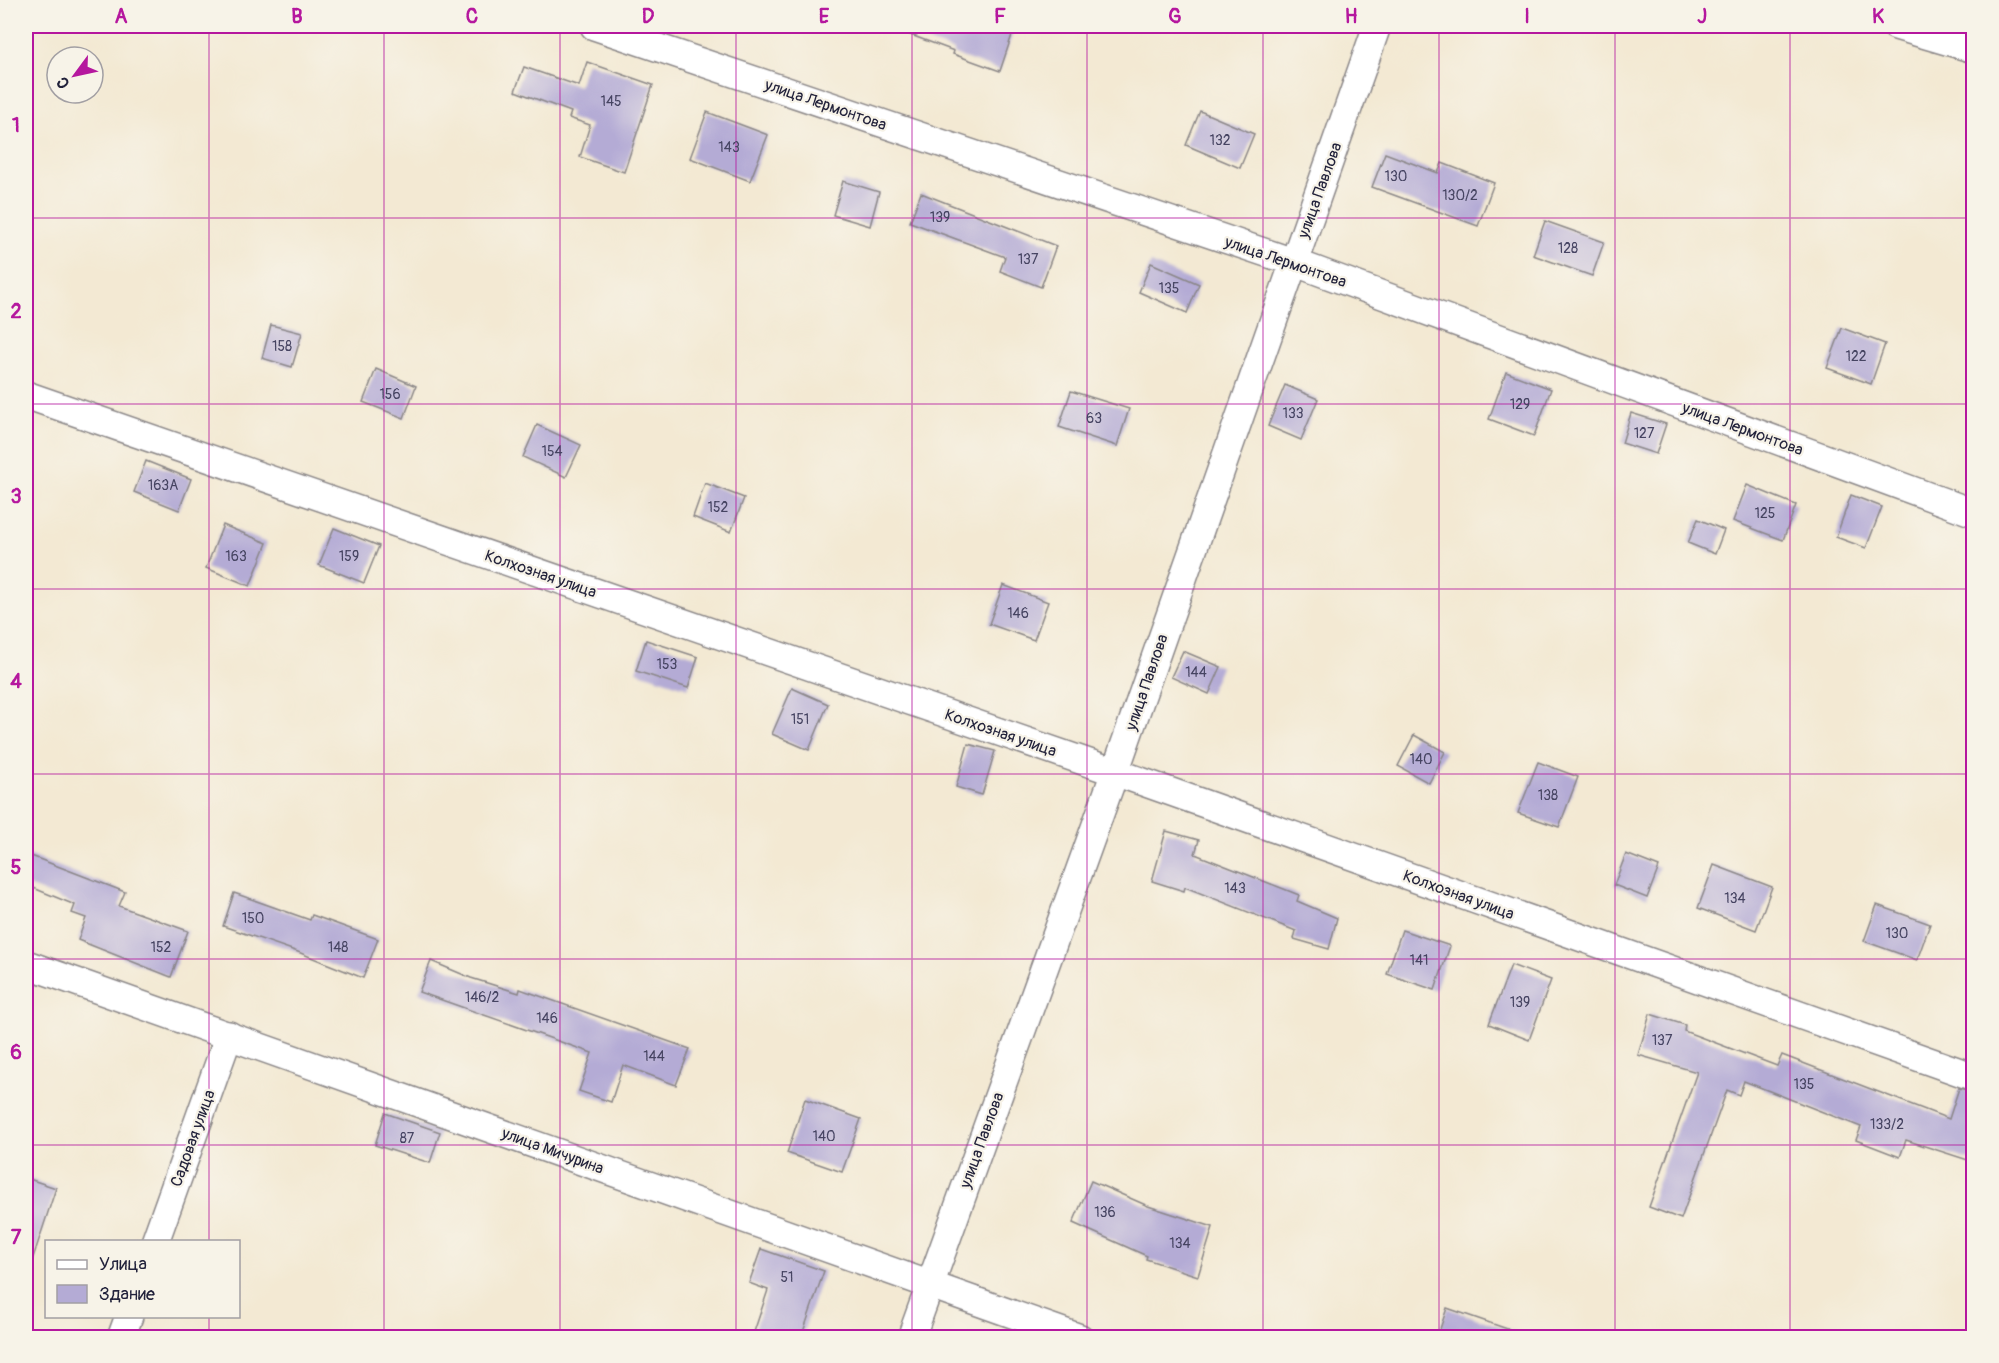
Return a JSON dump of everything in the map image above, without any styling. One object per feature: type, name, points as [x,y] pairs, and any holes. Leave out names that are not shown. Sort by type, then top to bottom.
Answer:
[{"type":"street","name":"улица Лермонтова","points":[[594,26],[1293,262],[1974,513]]},
{"type":"street","name":"улица Павлова","points":[[911,1338],[1114,772],[1377,26]]},
{"type":"street","points":[[1896,26],[1974,48]]},
{"type":"street","name":"Колхозная улица","points":[[26,395],[1114,772],[1974,1077]]},
{"type":"street","name":"улица Мичурина","points":[[26,964],[1080,1338]]},
{"type":"street","name":"Садовая улица","points":[[157,1240],[229,1035]]},
{"type":"street","points":[[122,1338],[129,1318]]},
{"type":"building","points":[[893,26],[1015,26],[1000,71],[953,54],[954,51],[892,28]]},
{"type":"building","points":[[587,62],[653,85],[624,172],[580,157],[590,125],[569,118],[571,112],[515,91],[524,67],[579,86]]},
{"type":"building","points":[[1200,111],[1254,134],[1240,168],[1186,145]]},
{"type":"building","points":[[707,112],[768,135],[750,181],[690,158]]},
{"type":"building","points":[[1385,153],[1438,173],[1442,163],[1494,183],[1478,226],[1372,187]]},
{"type":"building","points":[[843,181],[879,192],[870,226],[833,215]]},
{"type":"building","points":[[921,193],[1056,246],[1041,287],[1000,271],[1005,257],[910,222]]},
{"type":"building","points":[[1545,221],[1604,242],[1592,276],[1533,255]]},
{"type":"building","points":[[1151,263],[1199,284],[1187,313],[1139,292]]},
{"type":"building","points":[[271,325],[302,333],[292,367],[262,358]]},
{"type":"building","points":[[1842,328],[1885,344],[1871,384],[1827,368]]},
{"type":"building","points":[[376,369],[416,386],[404,418],[363,402]]},
{"type":"building","points":[[1506,372],[1551,389],[1534,436],[1489,419]]},
{"type":"building","points":[[1285,385],[1318,399],[1301,440],[1268,426]]},
{"type":"building","points":[[1071,391],[1129,409],[1117,446],[1059,427]]},
{"type":"building","points":[[1631,413],[1666,424],[1656,454],[1622,443]]},
{"type":"building","points":[[537,425],[581,445],[566,477],[523,457]]},
{"type":"building","points":[[146,461],[191,479],[179,510],[134,492]]},
{"type":"building","points":[[705,483],[744,498],[731,532],[693,517]]},
{"type":"building","points":[[1747,485],[1796,505],[1783,540],[1733,521]]},
{"type":"building","points":[[1851,495],[1882,507],[1866,548],[1836,537]]},
{"type":"building","points":[[1698,519],[1724,530],[1715,554],[1688,543]]},
{"type":"building","points":[[223,525],[267,543],[250,586],[206,568]]},
{"type":"building","points":[[334,528],[379,546],[364,583],[319,565]]},
{"type":"building","points":[[1003,585],[1048,602],[1034,640],[989,624]]},
{"type":"building","points":[[646,640],[698,657],[688,688],[636,671]]},
{"type":"building","points":[[1183,651],[1221,667],[1209,694],[1171,677]]},
{"type":"building","points":[[792,688],[828,704],[809,750],[772,734]]},
{"type":"building","points":[[1414,735],[1445,752],[1429,783],[1398,766]]},
{"type":"building","points":[[968,744],[995,751],[982,795],[956,787]]},
{"type":"building","points":[[1538,762],[1578,777],[1559,827],[1518,813]]},
{"type":"building","points":[[1166,831],[1199,840],[1195,854],[1299,895],[1297,901],[1337,918],[1329,949],[1294,939],[1296,931],[1185,887],[1184,891],[1152,881]]},
{"type":"building","points":[[26,854],[125,892],[119,906],[188,931],[171,977],[78,940],[86,918],[72,913],[75,905],[26,885]]},
{"type":"building","points":[[1626,854],[1659,867],[1647,898],[1614,885]]},
{"type":"building","points":[[1714,865],[1772,887],[1756,930],[1698,908]]},
{"type":"building","points":[[234,893],[310,920],[312,915],[378,939],[363,978],[223,926]]},
{"type":"building","points":[[1877,905],[1930,924],[1917,960],[1864,941]]},
{"type":"building","points":[[1402,930],[1450,946],[1435,990],[1387,974]]},
{"type":"building","points":[[431,961],[471,978],[519,993],[520,989],[690,1049],[676,1085],[623,1065],[611,1102],[579,1091],[592,1053],[419,992]]},
{"type":"building","points":[[1511,965],[1551,980],[1529,1040],[1489,1024]]},
{"type":"building","points":[[1650,1014],[1685,1025],[1684,1031],[1777,1066],[1782,1055],[1949,1119],[1959,1088],[1974,1092],[1974,1162],[1906,1140],[1900,1157],[1856,1140],[1861,1127],[1744,1081],[1739,1095],[1727,1090],[1681,1219],[1649,1207],[1697,1072],[1638,1055]]},
{"type":"building","points":[[805,1099],[861,1119],[842,1172],[787,1153]]},
{"type":"building","points":[[385,1113],[440,1132],[430,1163],[375,1145]]},
{"type":"building","points":[[26,1178],[56,1188],[31,1264],[26,1263]]},
{"type":"building","points":[[1091,1181],[1148,1206],[1213,1227],[1198,1276],[1146,1259],[1147,1256],[1073,1223]]},
{"type":"building","points":[[761,1249],[824,1271],[801,1338],[752,1338],[768,1290],[749,1283]]},
{"type":"building","points":[[1447,1308],[1519,1333],[1518,1338],[1437,1338]]}]
